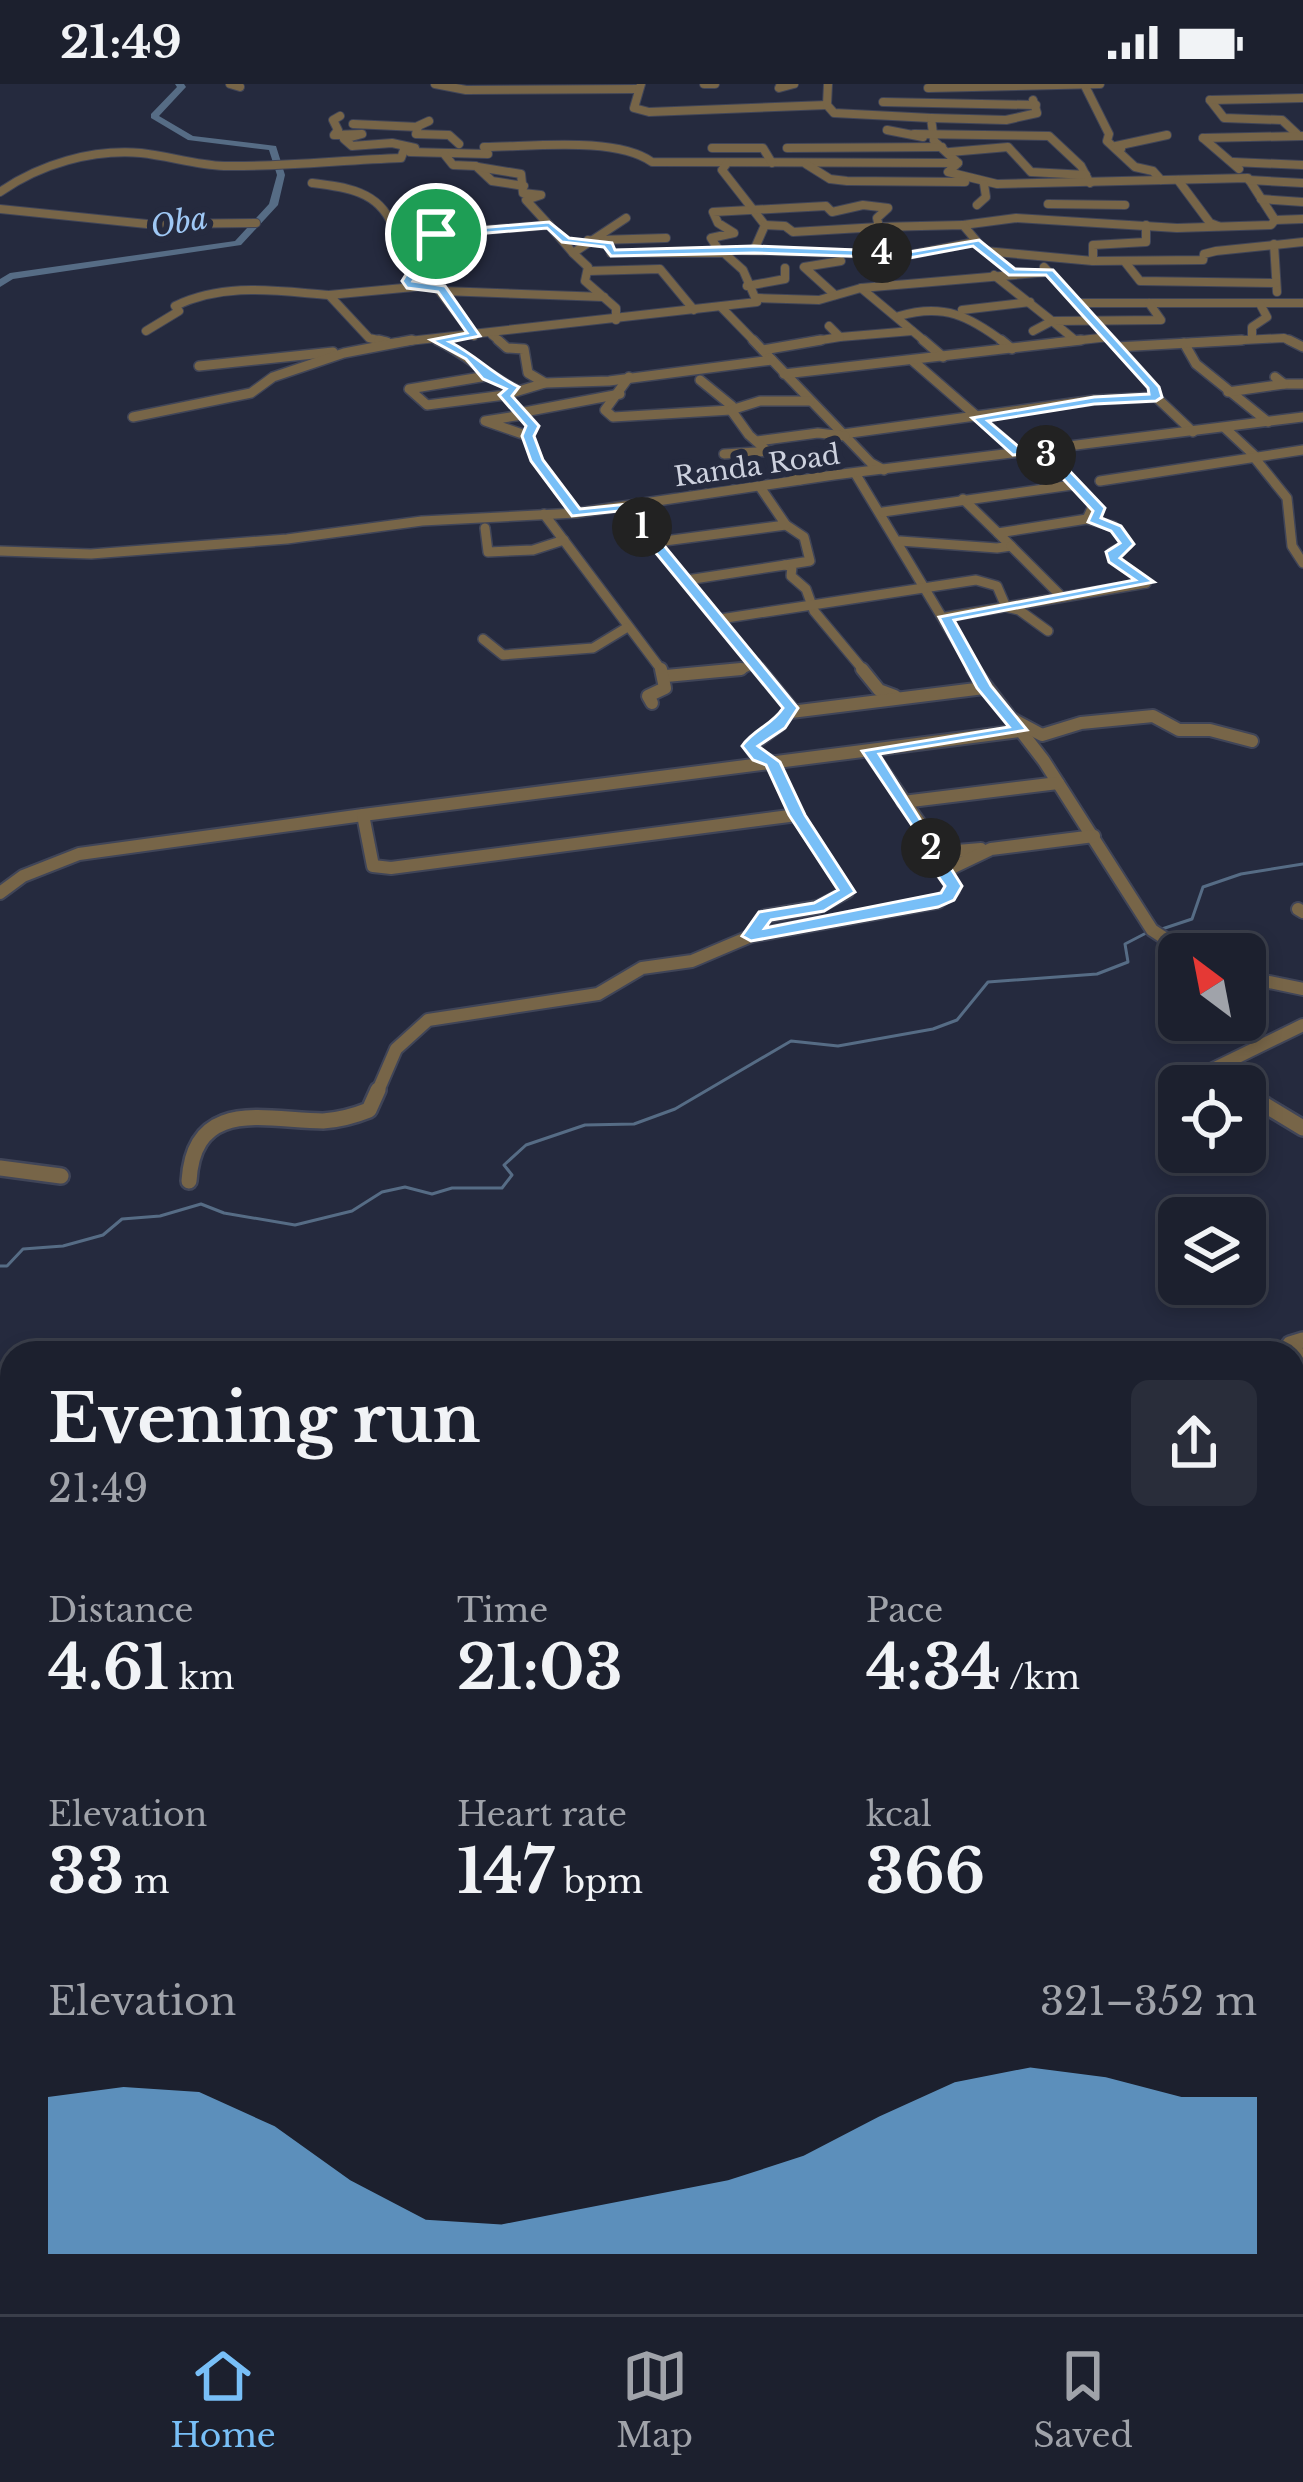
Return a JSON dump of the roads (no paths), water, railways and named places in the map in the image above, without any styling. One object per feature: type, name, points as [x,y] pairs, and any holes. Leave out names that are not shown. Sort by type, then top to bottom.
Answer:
[{"type":"street","points":[[230,84],[240,87]]},
{"type":"street","points":[[435,84],[453,91],[505,86],[640,86],[634,108],[649,112],[827,105],[838,114],[1006,120],[1035,115],[1033,86]]},
{"type":"street","points":[[704,84],[726,84]]},
{"type":"street","points":[[827,105],[828,84]]},
{"type":"street","points":[[1084,84],[1109,134],[1107,141],[1135,167],[1153,171],[1161,180]]},
{"type":"street","points":[[928,104],[927,86],[1100,84]]},
{"type":"street","points":[[1300,135],[1282,120],[1224,118],[1210,100],[1303,98]]},
{"type":"street","points":[[889,116],[881,99],[1036,105]]},
{"type":"street","points":[[931,118],[945,149],[948,172],[981,183]]},
{"type":"street","points":[[3,186],[55,161],[136,153],[225,166],[401,158],[416,148],[392,143],[352,146],[344,139],[362,134],[334,135],[338,121],[418,128],[429,122]]},
{"type":"street","points":[[418,128],[416,134],[449,135],[459,144]]},
{"type":"street","points":[[886,130],[914,134],[945,149],[1017,156]]},
{"type":"street","points":[[1121,153],[1116,146],[1167,135]]},
{"type":"street","points":[[1275,220],[1248,179],[1203,138],[1300,135]]},
{"type":"street","points":[[1008,147],[1010,136]]},
{"type":"street","points":[[405,152],[627,150],[647,162],[801,163],[1046,136],[1085,176]]},
{"type":"street","points":[[627,150],[636,141]]},
{"type":"street","points":[[433,152],[473,145]]},
{"type":"street","points":[[787,148],[1008,147],[1031,172],[1085,176],[1106,183],[1303,182]]},
{"type":"street","points":[[712,148],[763,148],[772,163]]},
{"type":"street","points":[[445,155],[453,165],[520,172],[524,193],[541,195],[526,200],[588,268],[660,269],[694,310]]},
{"type":"street","points":[[1233,162],[1303,165]]},
{"type":"street","points":[[727,163],[721,168],[731,177],[736,194],[757,211],[765,225]]},
{"type":"street","points":[[801,163],[830,179],[847,182],[1034,184],[1096,172]]},
{"type":"street","points":[[478,167],[492,181],[524,186]]},
{"type":"street","points":[[1178,180],[1210,223],[1218,226]]},
{"type":"street","points":[[313,183],[358,188],[386,211],[392,225],[436,234],[549,225]]},
{"type":"street","points":[[977,205],[986,197],[981,183]]},
{"type":"street","points":[[1093,261],[1090,248],[1094,245],[1146,242],[1143,224],[1106,183]]},
{"type":"street","points":[[1034,184],[1066,223]]},
{"type":"street","points":[[1261,199],[1303,202]]},
{"type":"street","points":[[1048,204],[1125,205]]},
{"type":"street","points":[[826,206],[832,212],[863,205],[899,208]]},
{"type":"street","points":[[855,229],[826,206],[712,212],[718,223],[734,233],[711,238],[743,270],[747,286],[758,298],[819,300],[861,288],[1049,272]]},
{"type":"street","points":[[879,227],[877,218],[888,208]]},
{"type":"street","points":[[0,209],[147,224],[256,223]]},
{"type":"street","points":[[573,253],[626,218]]},
{"type":"street","points":[[765,225],[785,226],[793,232],[910,221],[963,225],[1016,218],[1218,226],[1303,219]]},
{"type":"street","points":[[756,245],[765,225]]},
{"type":"street","points":[[963,225],[975,242],[1012,273]]},
{"type":"street","points":[[411,286],[408,281],[415,266],[436,234]]},
{"type":"street","points":[[566,240],[666,238]]},
{"type":"street","points":[[588,240],[608,245],[611,253],[725,252],[756,245],[909,255],[925,262]]},
{"type":"street","points":[[835,295],[804,267],[975,242]]},
{"type":"street","points":[[1203,260],[1204,254],[1216,250],[1303,242]]},
{"type":"street","points":[[1274,244],[1278,303]]},
{"type":"street","points":[[985,251],[1093,261],[1203,260],[1224,282]]},
{"type":"street","points":[[1035,256],[1192,432]]},
{"type":"street","points":[[1125,262],[1137,280],[1276,283]]},
{"type":"street","points":[[588,268],[585,281],[616,308],[616,320]]},
{"type":"street","points":[[747,286],[785,279],[785,268]]},
{"type":"street","points":[[934,272],[942,281]]},
{"type":"street","points":[[994,275],[1075,340]]},
{"type":"street","points":[[1181,282],[1196,304]]},
{"type":"street","points":[[146,331],[173,316],[179,304],[205,292],[276,288],[328,295],[434,285],[474,336]]},
{"type":"street","points":[[861,288],[943,357]]},
{"type":"street","points":[[443,291],[604,297]]},
{"type":"street","points":[[328,295],[369,338],[402,341],[722,308],[755,303],[758,298]]},
{"type":"street","points":[[898,316],[930,308],[962,310],[1030,302]]},
{"type":"street","points":[[1079,303],[1303,303]]},
{"type":"street","points":[[1033,332],[1052,321],[1161,320],[1149,303]]},
{"type":"street","points":[[1252,339],[1252,327],[1267,317],[1260,304]]},
{"type":"street","points":[[722,308],[871,463],[884,470]]},
{"type":"street","points":[[962,310],[1012,349]]},
{"type":"street","points":[[829,326],[840,337]]},
{"type":"street","points":[[764,350],[912,331]]},
{"type":"street","points":[[492,335],[507,348],[524,349],[524,365],[533,378],[545,383]]},
{"type":"street","points":[[784,374],[1109,337]]},
{"type":"street","points":[[1117,347],[1290,339],[1303,347]]},
{"type":"street","points":[[437,340],[470,356],[510,392],[532,426],[528,436],[540,465],[577,513]]},
{"type":"street","points":[[199,366],[402,341]]},
{"type":"street","points":[[1184,344],[1196,364],[1268,422]]},
{"type":"street","points":[[133,417],[251,393],[266,380],[350,351]]},
{"type":"street","points":[[488,376],[409,389],[427,405],[475,400],[545,383],[772,360]]},
{"type":"street","points":[[913,361],[1018,452]]},
{"type":"street","points":[[629,377],[605,410],[613,417],[728,413],[731,408]]},
{"type":"street","points":[[700,380],[800,480]]},
{"type":"street","points":[[1228,392],[1280,381],[1303,384]]},
{"type":"street","points":[[485,421],[553,409],[561,401],[620,394]]},
{"type":"street","points":[[758,441],[818,433],[844,435],[1094,400],[1156,397]]},
{"type":"street","points":[[475,400],[476,411],[485,421],[528,436]]},
{"type":"street","points":[[731,408],[810,401]]},
{"type":"street","name":"Randa Road","points":[[0,551],[91,554],[577,513],[1303,417]]},
{"type":"street","points":[[1225,428],[1287,498]]},
{"type":"street","points":[[946,617],[1148,582],[1114,560],[1112,552],[1128,548],[1116,528],[1091,515],[1042,449]]},
{"type":"street","points":[[1100,481],[1303,450]]},
{"type":"street","points":[[724,454],[772,451]]},
{"type":"street","points":[[855,473],[883,512],[984,688],[1058,783],[1158,935]]},
{"type":"street","points":[[883,512],[1072,485]]},
{"type":"street","points":[[760,487],[786,518],[786,525]]},
{"type":"street","points":[[1287,498],[1303,496]]},
{"type":"street","points":[[1287,498],[1292,547],[1303,562]]},
{"type":"street","points":[[963,500],[1062,597]]},
{"type":"street","points":[[633,506],[642,527],[791,712]]},
{"type":"street","points":[[544,514],[666,676],[665,688],[648,696],[652,703]]},
{"type":"street","points":[[998,533],[1091,515]]},
{"type":"street","points":[[657,542],[786,525],[804,537],[810,561],[688,580]]},
{"type":"street","points":[[484,528],[488,552],[533,550],[564,540]]},
{"type":"street","points":[[900,541],[932,542],[973,552],[1011,546]]},
{"type":"street","points":[[785,565],[792,567],[791,576],[806,589],[812,605],[879,690],[895,696]]},
{"type":"street","points":[[720,619],[976,580],[1000,589],[1006,607]]},
{"type":"street","points":[[1006,607],[1019,610],[1048,631]]},
{"type":"street","points":[[483,639],[503,655],[585,650],[626,628]]},
{"type":"street","points":[[666,676],[740,670],[756,663]]},
{"type":"street","points":[[867,916],[797,815],[772,762],[758,757],[751,741],[791,712],[984,688]]},
{"type":"street","points":[[1009,718],[1042,735],[1072,724],[1160,716],[1179,730],[1210,730],[1252,741]]},
{"type":"street","points":[[0,893],[23,876],[79,854],[1019,730]]},
{"type":"street","points":[[188,1181],[188,1168],[198,1147],[231,1118],[249,1115],[305,1123],[336,1121],[369,1110],[386,1060],[409,1031],[428,1020],[598,994],[642,968],[692,961],[751,936],[938,902],[954,886],[921,825],[869,751]]},
{"type":"street","points":[[903,802],[1058,783]]},
{"type":"street","points":[[363,815],[373,866],[387,869],[797,815]]},
{"type":"street","points":[[933,853],[1094,836]]},
{"type":"street","points":[[944,872],[991,849]]},
{"type":"street","points":[[751,936],[765,916],[818,907],[847,892]]},
{"type":"street","points":[[1266,981],[1303,989]]},
{"type":"street","points":[[1221,1065],[1303,1025]]},
{"type":"street","points":[[1266,1104],[1300,1123]]},
{"type":"street","points":[[0,1168],[62,1176]]},
{"type":"waterway","name":"Oba","points":[[0,284],[10,276],[238,243],[273,205],[281,175],[273,148],[191,138],[154,116],[182,87],[179,84]]},
{"type":"waterway","points":[[1159,930],[1192,919],[1203,887],[1241,874],[1303,864]]},
{"type":"waterway","points":[[0,1266],[7,1266],[23,1249],[63,1246],[103,1235],[122,1219],[160,1216],[201,1204],[224,1213],[295,1225],[352,1211],[382,1192],[405,1187],[432,1194],[452,1188],[502,1188],[512,1175],[504,1165],[526,1145],[585,1125],[634,1124],[675,1109],[791,1041],[838,1046],[933,1029],[957,1020],[988,982],[1097,974],[1128,962],[1125,944],[1150,931]]}]
